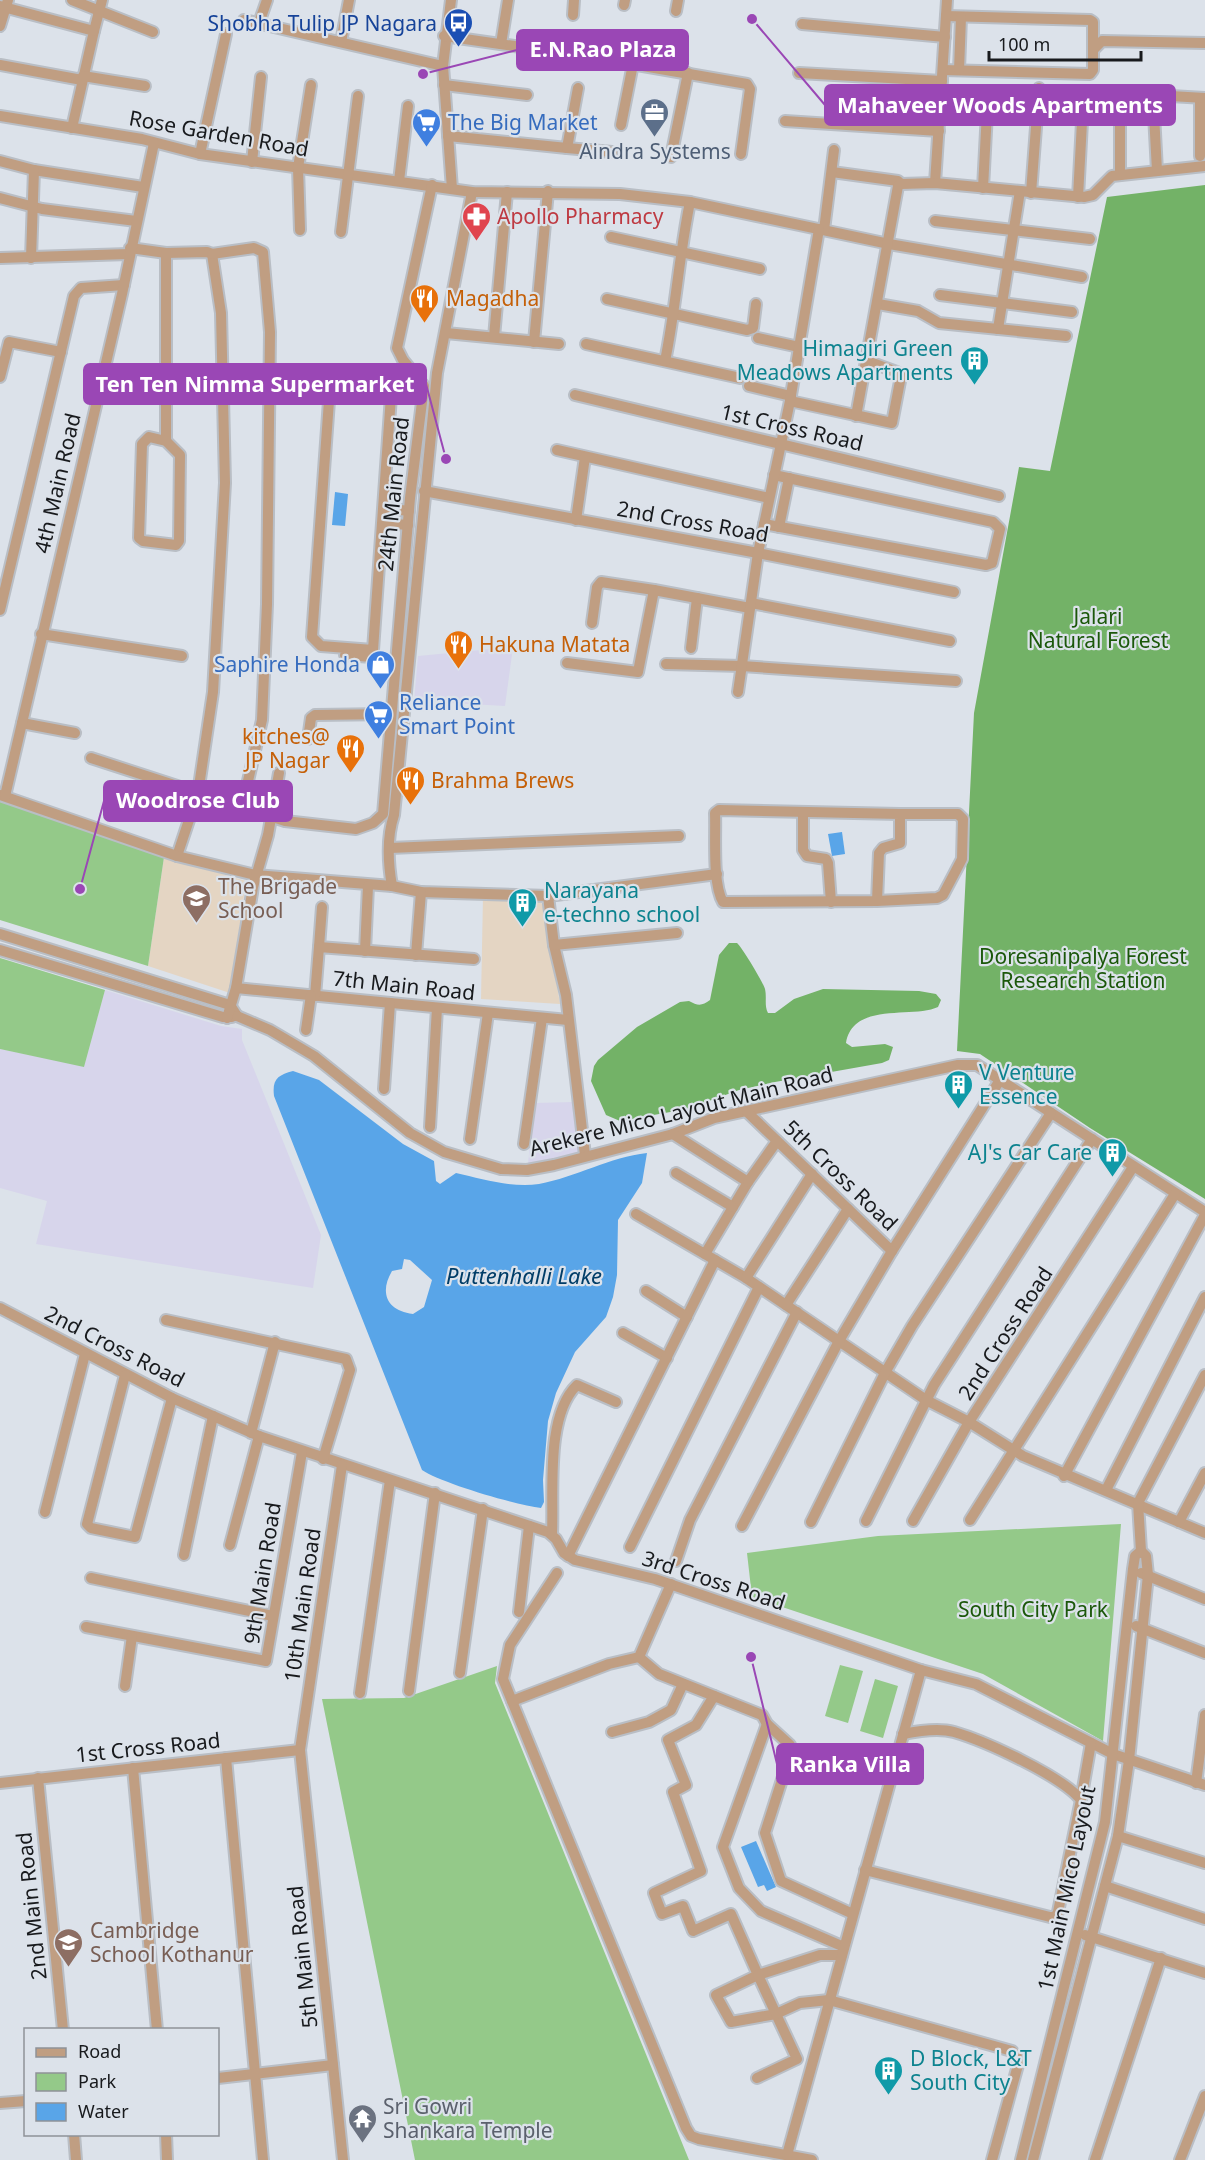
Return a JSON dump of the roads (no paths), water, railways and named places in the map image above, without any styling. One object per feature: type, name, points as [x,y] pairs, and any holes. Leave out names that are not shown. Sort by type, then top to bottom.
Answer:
[{"type":"street","points":[[72,0],[100,5],[153,32]]},
{"type":"street","points":[[259,23],[267,0]]},
{"type":"street","points":[[340,42],[349,0]]},
{"type":"street","points":[[450,0],[444,36],[443,66],[452,189]]},
{"type":"street","points":[[501,44],[508,0]]},
{"type":"street","points":[[573,15],[574,0]]},
{"type":"street","points":[[935,183],[947,0]]},
{"type":"street","points":[[0,26],[5,4],[94,31]]},
{"type":"street","points":[[72,128],[100,5]]},
{"type":"street","points":[[799,74],[942,75],[959,70],[1090,74],[1093,70],[1093,22],[1090,20],[946,16]]},
{"type":"street","points":[[959,70],[961,17]]},
{"type":"street","points":[[244,20],[443,66]]},
{"type":"street","points":[[802,24],[945,37]]},
{"type":"street","points":[[200,154],[226,34]]},
{"type":"street","points":[[444,36],[633,64],[747,84],[750,88],[741,154]]},
{"type":"street","points":[[1093,50],[1102,41],[1205,42]]},
{"type":"street","points":[[621,125],[633,64]]},
{"type":"street","points":[[0,65],[145,86]]},
{"type":"street","points":[[671,157],[688,73]]},
{"type":"street","points":[[252,162],[261,77]]},
{"type":"street","points":[[300,230],[298,168],[311,85]]},
{"type":"street","points":[[444,85],[527,95]]},
{"type":"street","points":[[567,148],[578,88]]},
{"type":"street","points":[[998,329],[1014,231],[1026,192],[1039,88]]},
{"type":"street","points":[[983,188],[988,93]]},
{"type":"street","points":[[832,172],[898,181],[901,184],[935,183],[1081,197],[1093,195],[1112,176],[1157,171],[1203,161],[1202,98],[1120,93],[1120,174]]},
{"type":"street","points":[[1153,95],[1157,171]]},
{"type":"street","points":[[341,232],[358,96]]},
{"type":"street","points":[[1081,197],[1083,103]]},
{"type":"street","points":[[399,181],[408,106]]},
{"type":"street","name":"Rose Garden Road","points":[[0,116],[154,143],[200,154],[432,185]]},
{"type":"street","points":[[785,122],[939,132]]},
{"type":"street","points":[[448,136],[612,152]]},
{"type":"street","name":"4th Main Road","points":[[3,795],[22,723],[124,285],[129,251],[154,143]]},
{"type":"street","points":[[738,692],[758,553],[790,399],[832,172],[834,150]]},
{"type":"street","points":[[0,161],[33,170],[144,187]]},
{"type":"street","points":[[31,258],[33,170]]},
{"type":"street","points":[[856,416],[890,244],[898,186],[901,184]]},
{"type":"street","points":[[432,185],[472,192],[548,191],[620,194],[690,202],[890,244],[1082,277]]},
{"type":"street","name":"24th Main Road","points":[[392,886],[389,870],[391,714],[409,511],[424,386],[403,360],[397,348],[432,185]]},
{"type":"street","points":[[534,342],[548,191]]},
{"type":"street","name":"24th Main Road","points":[[389,818],[437,373],[472,192]]},
{"type":"street","points":[[494,338],[507,192]]},
{"type":"street","points":[[0,198],[32,206],[136,221]]},
{"type":"street","points":[[665,361],[675,313],[680,251],[690,202]]},
{"type":"street","points":[[935,221],[1090,239]]},
{"type":"street","points":[[611,237],[760,269]]},
{"type":"street","points":[[0,258],[129,251],[207,252],[212,254],[254,248],[263,252],[270,332],[267,604],[262,720],[242,807]]},
{"type":"street","points":[[166,253],[166,441],[180,455],[179,541],[176,545],[142,541],[139,538],[142,444],[149,437],[166,441]]},
{"type":"street","points":[[177,856],[198,793],[213,692],[225,483],[221,313],[212,254]]},
{"type":"street","points":[[0,610],[74,297],[81,288],[124,285]]},
{"type":"street","points":[[940,295],[1072,312]]},
{"type":"street","points":[[607,299],[751,330],[756,304]]},
{"type":"street","points":[[878,304],[918,311],[939,323],[1066,336]]},
{"type":"street","points":[[446,333],[559,344]]},
{"type":"street","points":[[758,338],[799,347]]},
{"type":"street","points":[[0,377],[9,342],[61,352]]},
{"type":"street","points":[[586,344],[665,361],[744,382],[790,399],[856,416],[886,423],[895,420],[901,376],[897,372],[867,362]]},
{"type":"street","points":[[345,655],[372,657],[373,650],[383,523],[392,382],[387,377],[332,370],[312,637],[321,646],[373,650]]},
{"type":"street","name":"1st Cross Road","points":[[575,395],[999,496]]},
{"type":"street","points":[[557,450],[770,498]]},
{"type":"street","points":[[576,520],[585,457]]},
{"type":"street","points":[[764,524],[986,565],[993,560],[1000,528],[993,522],[774,475]]},
{"type":"street","points":[[780,527],[789,478]]},
{"type":"street","name":"2nd Cross Road","points":[[424,491],[954,592]]},
{"type":"street","points":[[384,508],[409,511]]},
{"type":"street","points":[[383,523],[408,525]]},
{"type":"street","points":[[592,623],[597,586],[601,582],[950,641]]},
{"type":"street","points":[[567,663],[638,672],[654,590]]},
{"type":"street","points":[[691,648],[698,598]]},
{"type":"street","points":[[41,634],[182,656]]},
{"type":"street","points":[[666,664],[742,666],[956,681]]},
{"type":"street","points":[[308,739],[311,718],[315,715],[391,714]]},
{"type":"street","points":[[22,723],[75,733]]},
{"type":"street","points":[[91,758],[285,821],[356,829],[389,818]]},
{"type":"street","points":[[232,1017],[230,1005],[236,988],[255,875],[268,835],[279,773]]},
{"type":"street","points":[[3,795],[177,856],[255,875],[368,886],[392,886],[422,892],[548,896],[717,874]]},
{"type":"street","points":[[716,810],[803,812],[961,816],[963,819],[962,859],[943,895],[938,898],[877,902],[735,904],[723,902],[717,874],[716,810]]},
{"type":"street","points":[[803,812],[803,850],[807,856],[826,859],[831,902]]},
{"type":"street","points":[[877,902],[879,853],[883,848],[900,843],[900,814]]},
{"type":"street","points":[[390,848],[679,836]]},
{"type":"street","points":[[365,951],[368,886]]},
{"type":"street","points":[[416,955],[422,892]]},
{"type":"street","points":[[548,896],[554,945],[566,995],[585,1155]]},
{"type":"street","points":[[306,1030],[320,947],[322,907]]},
{"type":"street","points":[[554,945],[676,933]]},
{"type":"street","points":[[0,934],[230,1005]]},
{"type":"street","points":[[320,947],[474,959]]},
{"type":"street","name":"Arekere Mico Layout Main Road","points":[[0,950],[270,1030],[314,1056],[410,1134],[444,1152],[501,1169],[527,1170],[673,1134],[714,1118],[958,1065],[977,1065],[1205,1214]]},
{"type":"street","name":"7th Main Road","points":[[236,988],[568,1020]]},
{"type":"street","points":[[384,1089],[390,1003]]},
{"type":"street","points":[[430,1127],[437,1008]]},
{"type":"street","points":[[470,1139],[488,1013]]},
{"type":"street","points":[[524,1144],[542,1018]]},
{"type":"street","name":"5th Cross Road","points":[[747,1112],[892,1251],[1000,1080]]},
{"type":"street","points":[[811,1522],[886,1371],[938,1285],[1051,1113]]},
{"type":"street","points":[[673,1134],[748,1182]]},
{"type":"street","points":[[866,1521],[926,1400],[1092,1139]]},
{"type":"street","points":[[705,1254],[748,1182],[777,1141]]},
{"type":"street","name":"2nd Cross Road","points":[[913,1521],[969,1422],[1133,1167]]},
{"type":"street","points":[[676,1173],[733,1207]]},
{"type":"street","points":[[746,1278],[812,1174]]},
{"type":"street","points":[[970,1520],[1175,1194]]},
{"type":"street","points":[[786,1305],[848,1209]]},
{"type":"street","points":[[636,1214],[746,1278],[926,1400],[969,1422],[1013,1450],[1064,1476],[1106,1490],[1205,1533]]},
{"type":"street","points":[[1064,1476],[1205,1214]]},
{"type":"street","points":[[742,1526],[840,1341],[892,1251]]},
{"type":"street","points":[[184,1556],[213,1416],[255,1435],[302,1452],[435,1493],[552,1534],[568,1556],[715,1260]]},
{"type":"street","points":[[630,1546],[759,1287]]},
{"type":"street","points":[[646,1291],[687,1317]]},
{"type":"street","points":[[1106,1490],[1205,1297]]},
{"type":"street","name":"2nd Cross Road","points":[[0,1308],[125,1375],[213,1416]]},
{"type":"street","points":[[675,1561],[690,1520],[797,1312]]},
{"type":"street","points":[[166,1320],[346,1359],[350,1370],[323,1459]]},
{"type":"street","points":[[623,1333],[667,1358]]},
{"type":"street","points":[[230,1545],[275,1342]]},
{"type":"street","points":[[45,1512],[85,1354]]},
{"type":"street","points":[[125,1375],[87,1524],[91,1528],[135,1537],[172,1398]]},
{"type":"street","points":[[1138,1503],[1205,1375]]},
{"type":"street","points":[[552,1534],[555,1448],[562,1407],[577,1385],[616,1402]]},
{"type":"street","name":"9th Main Road","points":[[86,1627],[262,1661],[268,1657],[302,1452]]},
{"type":"street","name":"10th Main Road","points":[[300,1750],[342,1465]]},
{"type":"street","points":[[1179,1522],[1205,1473]]},
{"type":"street","points":[[360,1693],[390,1480]]},
{"type":"street","points":[[409,1691],[435,1493]]},
{"type":"street","name":"1st Main Mico Layout","points":[[1033,2160],[1118,1836],[1129,1760],[1148,1575],[1146,1556],[1142,1551],[1138,1503]]},
{"type":"street","points":[[460,1673],[483,1509]]},
{"type":"street","points":[[519,1612],[529,1526]]},
{"type":"street","name":"1st Main Mico Layout","points":[[1021,2160],[1105,1822],[1133,1569],[1135,1556],[1142,1551]]},
{"type":"street","name":"3rd Cross Road","points":[[568,1556],[582,1563],[671,1584],[921,1670],[985,1687],[1113,1754],[1201,1784]]},
{"type":"street","points":[[1133,1569],[1205,1599]]},
{"type":"street","points":[[557,1573],[510,1645],[502,1679],[691,2136],[812,2160]]},
{"type":"street","points":[[91,1578],[273,1616]]},
{"type":"street","points":[[639,1657],[671,1584]]},
{"type":"street","points":[[1127,1623],[1205,1653]]},
{"type":"street","points":[[125,1686],[132,1636]]},
{"type":"street","points":[[512,1701],[609,1664],[639,1657]]},
{"type":"street","points":[[639,1657],[651,1670],[762,1715],[767,1724],[790,1745],[788,1761],[765,1833],[781,1881],[853,1914]]},
{"type":"street","points":[[787,2155],[921,1670]]},
{"type":"street","points":[[612,1732],[649,1722],[671,1710],[683,1684]]},
{"type":"street","points":[[714,1696],[696,1725],[668,1740],[686,1785],[673,1792],[701,1871],[654,1893],[662,1914],[683,1906],[693,1931],[731,1914],[797,2059],[757,2078]]},
{"type":"street","points":[[1201,1784],[1205,1715]]},
{"type":"street","points":[[767,1724],[723,1847],[739,1888],[761,1911],[843,1951]]},
{"type":"street","points":[[903,1734],[919,1731],[952,1732],[1000,1751],[1072,1788],[1081,1800]]},
{"type":"street","points":[[865,1870],[1055,1917],[1081,1800],[1090,1743]]},
{"type":"street","name":"1st Cross Road","points":[[0,1783],[300,1750]]},
{"type":"street","name":"5th Main Road","points":[[300,1750],[343,2160]]},
{"type":"street","points":[[226,1758],[263,2160]]},
{"type":"street","points":[[134,1768],[157,2028]]},
{"type":"street","name":"2nd Main Road","points":[[38,1778],[63,2028]]},
{"type":"street","points":[[1118,1836],[1205,1863]]},
{"type":"street","points":[[1105,1886],[1205,1919]]},
{"type":"street","points":[[1079,1934],[1205,1973]]},
{"type":"street","points":[[843,1951],[820,1955],[758,1975],[716,1995],[731,2022],[776,2014],[800,2003],[829,2000],[1012,2051],[1017,2057],[1018,2066],[992,2160]]},
{"type":"street","points":[[1095,2160],[1161,1958]]},
{"type":"street","points":[[219,2078],[333,2065]]},
{"type":"street","points":[[1180,2160],[1205,2096]]},
{"type":"street","points":[[0,2103],[24,2100]]},
{"type":"street","points":[[74,2136],[76,2160]]},
{"type":"street","points":[[166,2136],[167,2160]]},
{"type":"water","points":[[335,492],[348,494],[345,526],[332,525]]},
{"type":"water","points":[[842,832],[845,854],[832,856],[828,834]]},
{"type":"water","name":"Puttenhalli Lake","points":[[293,1071],[319,1080],[403,1144],[434,1161],[436,1181],[440,1184],[456,1173],[508,1184],[539,1184],[633,1155],[647,1153],[642,1183],[618,1220],[617,1275],[606,1317],[575,1352],[556,1393],[548,1421],[543,1480],[544,1502],[541,1508],[479,1493],[422,1470],[274,1096],[275,1082],[280,1076]],"holes":[[[404,1259],[410,1260],[432,1280],[424,1307],[413,1314],[397,1309],[388,1300],[386,1293],[392,1271],[402,1269]]]},
{"type":"water","points":[[756,1841],[776,1887],[767,1891],[764,1885],[758,1887],[741,1847]]},
{"type":"place","name":"Mahaveer Woods Apartments","points":[[752,19]]},
{"type":"place","name":"Shobha Tulip JP Nagara","points":[[458,48]]},
{"type":"place","name":"E.N.Rao Plaza","points":[[423,74]]},
{"type":"place","name":"Aindra Systems","points":[[655,138]]},
{"type":"place","name":"The Big Market","points":[[427,148]]},
{"type":"place","name":"Apollo Pharmacy","points":[[476,242]]},
{"type":"place","name":"Magadha","points":[[425,324]]},
{"type":"place","name":"Himagiri Green Meadows Apartments","points":[[974,386]]},
{"type":"place","name":"Ten Ten Nimma Supermarket","points":[[446,459]]},
{"type":"place","name":"Hakuna Matata","points":[[458,670]]},
{"type":"place","name":"Saphire Honda","points":[[381,690]]},
{"type":"place","name":"Reliance Smart Point","points":[[378,740]]},
{"type":"place","name":"kitches@ JP Nagar","points":[[351,774]]},
{"type":"place","name":"Brahma Brews","points":[[410,806]]},
{"type":"place","name":"Woodrose Club","points":[[80,889]]},
{"type":"place","name":"The Brigade School","points":[[197,924]]},
{"type":"place","name":"Narayana e-techno school","points":[[523,928]]},
{"type":"place","name":"V Venture Essence","points":[[958,1110]]},
{"type":"place","name":"AJ's Car Care","points":[[1113,1178]]},
{"type":"place","name":"Ranka Villa","points":[[751,1657]]},
{"type":"place","name":"Cambridge School Kothanur","points":[[69,1968]]},
{"type":"place","name":"D Block, L&T South City","points":[[889,2096]]},
{"type":"place","name":"Sri Gowri Shankara Temple","points":[[362,2144]]},
{"type":"park label","name":"Jalari Natural Forest","points":[[1098,628]]},
{"type":"park label","name":"Doresanipalya Forest Research Station","points":[[1083,968]]},
{"type":"park label","name":"South City Park","points":[[1033,1609]]}]
